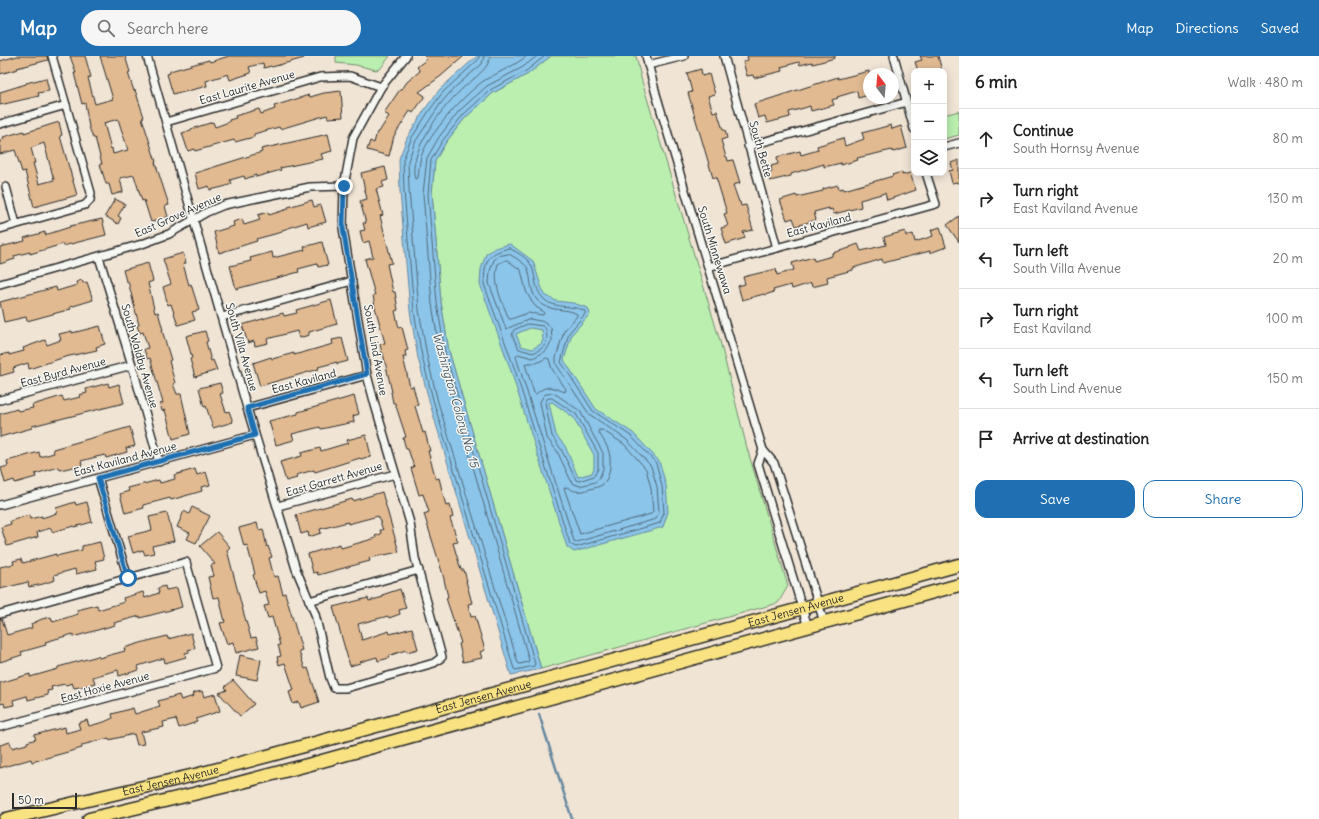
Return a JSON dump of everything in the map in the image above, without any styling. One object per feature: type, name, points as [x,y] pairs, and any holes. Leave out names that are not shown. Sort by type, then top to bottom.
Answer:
[{"type":"main road","name":"East Jensen Avenue","points":[[6,819],[199,774],[275,754],[959,565]]},
{"type":"main road","name":"East Jensen Avenue","points":[[89,819],[311,764],[959,584]]},
{"type":"street","points":[[0,228],[85,205],[90,200],[91,193],[52,56]]},
{"type":"street","name":"South Villa Avenue","points":[[147,56],[247,408],[296,569],[314,614],[330,678],[334,688]]},
{"type":"street","name":"South Lind Avenue","points":[[334,688],[346,688],[434,663],[442,656],[415,558],[410,523],[367,374],[343,228],[344,186],[353,138],[381,87],[406,56]]},
{"type":"street","name":"South Minnewawa","points":[[646,56],[763,450],[774,463],[824,622]]},
{"type":"street","points":[[648,65],[684,56]]},
{"type":"street","name":"South Bette","points":[[724,56],[777,248]]},
{"type":"street","points":[[894,56],[911,117]]},
{"type":"street","name":"East Laurite Avenue","points":[[166,122],[320,77],[350,76],[381,87]]},
{"type":"street","points":[[748,146],[907,102]]},
{"type":"street","points":[[0,124],[66,105]]},
{"type":"street","points":[[947,146],[959,143]]},
{"type":"street","name":"East Kaviland","points":[[708,267],[936,204],[927,176]]},
{"type":"street","name":"East Grove Avenue","points":[[0,284],[142,244],[169,234],[207,212],[224,206],[310,188],[344,186]]},
{"type":"street","points":[[6,187],[16,224]]},
{"type":"street","name":"South Waldby Avenue","points":[[99,256],[132,365],[159,462]]},
{"type":"street","points":[[222,317],[352,281]]},
{"type":"street","name":"East Byrd Avenue","points":[[0,400],[132,365]]},
{"type":"street","name":"East Kaviland","points":[[247,408],[367,374]]},
{"type":"street","name":"East Kaviland Avenue","points":[[0,505],[255,435]]},
{"type":"street","name":"South Minnewawa","points":[[763,450],[758,464],[808,626]]},
{"type":"street","name":"East Garrett Avenue","points":[[278,506],[395,474]]},
{"type":"street","points":[[0,614],[128,578],[98,478]]},
{"type":"street","name":"East Hoxie Avenue","points":[[0,727],[216,668],[186,562],[128,578]]},
{"type":"street","points":[[309,600],[419,570]]},
{"type":"green space","points":[[336,56],[390,56],[380,69],[376,70],[356,65],[336,63]]},
{"type":"green space","points":[[551,56],[636,56],[641,78],[720,341],[747,448],[788,586],[778,603],[541,669],[449,351],[441,302],[432,193],[435,161],[446,142],[465,118],[493,93],[528,74]]},
{"type":"green space","points":[[959,111],[959,135],[947,138],[947,114]]},
{"type":"water","points":[[477,56],[551,56],[528,74],[493,93],[465,118],[446,142],[435,161],[432,193],[441,302],[449,351],[541,669],[511,675],[430,404],[418,358],[410,311],[400,191],[399,159],[407,138],[425,109],[440,89]]},
{"type":"water","points":[[510,244],[533,261],[545,295],[556,301],[573,303],[588,308],[590,314],[572,334],[564,360],[596,409],[633,433],[659,461],[666,485],[668,512],[663,527],[574,552],[567,547],[510,368],[480,284],[481,269],[486,254],[495,248]],"holes":[[[530,328],[542,330],[543,340],[541,344],[532,349],[521,346],[516,334]],[[552,402],[573,417],[594,455],[594,468],[592,473],[578,477],[565,446],[556,435],[549,403]]]},
{"type":"building","points":[[17,56],[47,56],[48,60],[0,74],[0,61]]},
{"type":"building","points":[[70,56],[85,56],[91,77],[88,78],[95,104],[113,99],[100,56],[125,56],[130,72],[128,73],[144,117],[142,118],[169,205],[165,206],[168,217],[151,222],[144,200],[142,201],[134,175],[120,178],[123,192],[112,195],[109,184],[106,184],[100,164],[102,164],[95,138],[93,138],[89,127],[85,103],[82,104],[74,73],[76,73]],"holes":[[[118,119],[128,150],[113,154],[104,123]]]},
{"type":"building","points":[[229,56],[304,56],[304,58],[264,68],[263,63],[249,67],[251,73],[230,80],[228,74],[206,81],[207,86],[173,94],[167,74],[170,73],[170,71]]},
{"type":"building","points":[[424,56],[464,56],[441,76],[419,92],[425,96],[413,113],[410,111],[394,136],[389,156],[367,150],[370,141],[374,143],[377,132],[379,132],[389,116],[384,113],[401,88],[402,89],[407,82],[420,71],[417,67],[427,59]]},
{"type":"building","points":[[747,56],[835,56],[835,58],[813,64],[812,62],[800,65],[799,62],[781,67],[782,71],[754,78],[753,75],[747,76],[743,62],[748,60]]},
{"type":"building","points":[[920,56],[938,56],[941,68],[917,68],[915,62],[922,60]]},
{"type":"building","points":[[701,69],[702,76],[709,74],[715,94],[708,96],[713,112],[717,111],[723,130],[725,130],[727,138],[721,140],[728,161],[733,160],[740,183],[733,185],[741,206],[746,205],[753,230],[743,232],[745,238],[726,244],[721,228],[728,226],[724,214],[727,213],[716,177],[713,178],[688,93],[692,92],[687,73]]},
{"type":"building","points":[[863,73],[863,97],[858,98],[857,91],[832,100],[834,105],[811,111],[810,106],[789,112],[790,117],[767,123],[765,116],[758,118],[754,104],[838,77],[838,79]]},
{"type":"building","points":[[46,78],[49,91],[38,93],[39,96],[0,105],[0,92]]},
{"type":"building","points":[[341,91],[343,117],[328,118],[327,115],[280,129],[279,127],[254,134],[254,137],[235,142],[234,140],[195,151],[194,149],[188,151],[182,133],[213,122],[215,127],[229,122],[229,120],[236,118],[235,116],[259,109],[261,114],[275,109],[274,106],[309,95],[310,97],[324,93]]},
{"type":"building","points":[[59,122],[62,135],[60,136],[77,195],[34,207],[25,171],[22,172],[15,150],[0,154],[0,140],[4,139],[3,137],[24,131],[24,133]],"holes":[[[44,143],[54,180],[39,184],[33,163],[35,163],[31,148]]]},
{"type":"building","points":[[891,125],[892,129],[901,126],[907,148],[857,158],[858,160],[841,165],[841,163],[824,167],[824,164],[791,174],[791,176],[770,181],[768,173],[772,172],[771,166],[778,164],[777,157],[800,151],[801,155],[818,150],[817,146],[843,138],[845,146],[864,139],[862,133]]},
{"type":"building","points":[[328,134],[332,151],[321,154],[323,159],[280,168],[281,170],[256,177],[256,175],[245,179],[244,176],[230,180],[232,184],[223,187],[210,190],[209,186],[199,189],[195,173],[262,152],[261,149]]},
{"type":"building","points":[[959,160],[959,183],[952,183],[949,171],[953,170],[951,163]]},
{"type":"building","points":[[385,167],[388,180],[382,182],[384,187],[376,189],[383,215],[380,216],[392,263],[387,264],[393,292],[395,292],[398,310],[395,311],[399,328],[402,327],[408,350],[405,351],[406,357],[403,357],[410,387],[413,386],[418,405],[415,406],[423,433],[425,432],[430,451],[428,451],[436,479],[439,478],[446,506],[450,505],[453,517],[450,518],[458,542],[453,543],[461,570],[464,570],[467,581],[472,603],[468,604],[471,617],[475,616],[485,650],[480,652],[482,658],[463,662],[459,644],[461,643],[446,598],[448,597],[443,575],[424,514],[429,512],[423,494],[419,495],[411,468],[414,467],[403,438],[406,437],[395,403],[393,403],[392,392],[380,344],[385,343],[375,307],[373,295],[375,295],[365,259],[373,257],[369,241],[363,243],[360,231],[365,230],[363,223],[366,223],[360,201],[367,199],[361,173]]},
{"type":"building","points":[[902,172],[902,175],[910,173],[916,190],[887,200],[885,193],[860,200],[861,207],[834,214],[832,209],[829,210],[829,208],[814,212],[816,220],[796,226],[793,218],[787,220],[780,200],[796,195],[797,197],[823,191],[823,189],[838,185],[839,189],[843,188],[844,190],[893,176],[892,175]]},
{"type":"building","points":[[115,199],[125,204],[118,216],[121,218],[118,224],[105,216]]},
{"type":"building","points":[[312,200],[314,207],[321,205],[326,222],[308,227],[307,222],[282,230],[282,232],[256,239],[257,241],[219,253],[214,232],[234,226],[233,222],[242,219],[244,225],[260,220],[258,215],[268,212],[269,215],[288,209],[288,207]]},
{"type":"building","points":[[959,216],[959,242],[947,225]]},
{"type":"building","points":[[102,219],[106,235],[63,246],[63,244],[30,254],[30,252],[14,256],[15,259],[0,264],[0,247],[25,241],[24,238],[45,232],[45,235],[70,226]]},
{"type":"building","points":[[940,227],[946,247],[930,253],[930,251],[883,263],[882,259],[853,268],[853,270],[827,277],[828,283],[812,287],[811,283],[792,289],[791,285],[773,290],[774,292],[765,295],[742,300],[738,286],[745,284],[743,277],[776,269],[777,275],[794,270],[792,263],[813,257],[814,261],[832,256],[832,253],[858,244],[861,251],[886,245],[884,237],[905,231],[906,236],[913,234],[915,242],[933,236],[931,230]]},
{"type":"building","points":[[322,242],[328,265],[318,267],[317,264],[298,269],[299,272],[236,289],[230,266],[251,261],[250,258],[272,252],[273,258],[305,250],[304,247]]},
{"type":"building","points":[[183,253],[186,263],[183,264],[189,285],[191,284],[199,310],[192,312],[195,320],[178,325],[171,304],[168,305],[163,287],[171,284],[163,259]]},
{"type":"building","points":[[148,263],[153,281],[148,283],[155,313],[158,312],[171,360],[169,361],[175,383],[173,384],[177,394],[181,394],[190,434],[173,439],[165,410],[162,411],[160,404],[163,403],[150,358],[147,359],[144,349],[148,348],[143,332],[140,333],[137,326],[139,325],[128,281],[126,281],[123,270]]},
{"type":"building","points":[[82,280],[83,283],[87,282],[93,300],[70,307],[71,309],[27,321],[26,317],[4,322],[0,302],[56,287],[57,291],[77,285],[76,282]]},
{"type":"building","points":[[331,300],[337,324],[309,332],[309,335],[299,338],[297,331],[267,339],[268,343],[255,346],[254,341],[248,343],[242,325],[283,313],[284,316],[297,313],[296,310]]},
{"type":"building","points":[[100,326],[105,344],[96,347],[97,350],[65,357],[29,369],[28,363],[13,368],[14,372],[0,376],[0,355],[9,353],[9,355],[24,351],[23,348],[45,340],[47,345],[61,340],[59,334],[72,331],[72,333]]},
{"type":"building","points":[[205,331],[211,361],[213,360],[217,370],[195,377],[186,336]]},
{"type":"building","points":[[342,338],[348,361],[318,367],[319,369],[260,386],[253,363],[271,357],[272,359],[294,353],[294,355],[333,344],[332,340]]},
{"type":"building","points":[[108,383],[109,387],[119,384],[124,403],[32,426],[32,428],[0,437],[0,414],[17,409],[18,411],[33,408],[32,405],[62,396],[64,401],[80,397],[79,395],[87,393],[86,389]]},
{"type":"building","points":[[220,383],[223,393],[220,394],[226,412],[229,411],[233,422],[213,428],[206,406],[204,407],[199,388]]},
{"type":"building","points":[[354,396],[359,414],[353,416],[354,422],[321,429],[320,427],[292,434],[294,440],[276,445],[269,421],[298,414],[298,412]]},
{"type":"building","points":[[130,427],[135,446],[126,448],[127,452],[106,458],[105,455],[96,457],[81,461],[82,465],[60,470],[59,467],[35,474],[36,477],[15,483],[14,480],[5,483],[1,468],[8,466],[7,461],[39,452],[40,457],[54,453],[53,449]]},
{"type":"building","points":[[366,435],[371,456],[315,472],[314,470],[296,475],[297,478],[286,481],[280,462],[302,456],[301,453],[320,448],[321,451],[348,443],[347,440]]},
{"type":"building","points":[[195,469],[197,475],[206,472],[210,485],[201,487],[202,491],[171,500],[170,498],[143,505],[144,508],[125,513],[120,494],[129,491],[128,488],[159,480],[160,483],[175,479],[174,475]]},
{"type":"building","points":[[382,492],[399,552],[369,558],[370,561],[318,575],[317,572],[313,573],[308,554],[340,544],[341,548],[376,538],[375,536],[381,534],[380,530],[383,530],[378,516],[348,524],[348,522],[320,529],[321,533],[309,537],[308,532],[301,534],[296,515],[352,499],[353,501]]},
{"type":"building","points":[[75,502],[76,505],[87,502],[92,522],[52,532],[51,528],[37,532],[38,537],[7,546],[1,527],[11,524],[10,521],[29,515],[30,519],[42,516],[42,518],[57,513],[56,508]]},
{"type":"building","points":[[192,507],[210,516],[196,543],[187,539],[190,533],[177,527],[184,511],[189,514]]},
{"type":"building","points":[[167,513],[174,541],[152,546],[154,553],[145,555],[143,550],[133,553],[128,536],[152,530],[149,517]]},
{"type":"building","points":[[257,523],[259,530],[263,529],[267,547],[268,546],[272,557],[269,558],[274,577],[278,576],[283,594],[285,593],[302,650],[299,651],[305,669],[308,668],[319,702],[301,708],[299,702],[293,704],[289,692],[294,690],[285,663],[279,665],[277,657],[281,656],[278,645],[280,645],[272,617],[268,618],[264,606],[269,605],[265,591],[259,593],[253,575],[255,574],[247,545],[244,546],[239,528]]},
{"type":"building","points":[[217,532],[230,547],[227,550],[243,611],[251,638],[256,637],[259,647],[236,653],[233,642],[227,644],[220,623],[225,622],[219,597],[213,598],[211,590],[208,577],[214,576],[211,565],[215,564],[200,546]]},
{"type":"building","points":[[100,542],[104,559],[95,561],[97,569],[76,574],[75,569],[54,575],[55,580],[43,584],[29,587],[28,582],[0,589],[0,567],[14,564],[13,561],[21,559],[23,563],[56,554],[56,556],[82,550],[82,546]]},
{"type":"building","points":[[165,586],[166,590],[177,588],[182,607],[114,623],[115,625],[73,637],[73,634],[45,642],[46,645],[21,652],[22,655],[0,662],[0,619],[2,619],[7,635],[32,628],[31,624],[42,619],[51,617],[53,622],[78,614],[77,610],[97,605],[98,610],[124,602],[123,598],[143,592],[145,598],[159,593],[158,588]]},
{"type":"building","points":[[400,589],[406,608],[399,610],[400,614],[389,618],[388,616],[358,624],[362,640],[389,631],[390,634],[412,628],[418,649],[407,652],[406,650],[388,656],[389,658],[378,661],[377,657],[350,666],[333,607],[368,598],[369,601],[383,597],[382,595]]},
{"type":"building","points":[[191,633],[195,648],[188,650],[190,652],[185,653],[186,657],[165,663],[164,658],[138,666],[139,670],[119,676],[118,670],[93,677],[95,683],[85,686],[74,688],[72,683],[65,684],[51,687],[52,690],[47,691],[48,695],[28,700],[27,696],[13,700],[14,705],[5,707],[4,703],[0,704],[0,683],[30,674],[30,677],[58,669],[58,667],[98,656],[99,658],[125,651],[124,648],[144,642],[167,636],[168,639]]},
{"type":"building","points":[[240,655],[261,660],[257,680],[236,676]]},
{"type":"building","points":[[233,680],[254,704],[240,716],[219,693],[227,690],[225,687]]},
{"type":"building","points":[[202,691],[204,697],[215,694],[220,711],[196,719],[197,722],[179,728],[176,719],[163,722],[164,727],[141,732],[144,744],[137,745],[134,734],[109,740],[109,738],[82,745],[82,748],[32,762],[31,759],[0,768],[0,745],[10,742],[12,748],[27,744],[27,742],[36,739],[34,735],[65,727],[66,733],[80,729],[78,723],[87,720],[89,726],[113,718],[112,714],[133,708],[135,714],[160,706],[158,701],[179,695],[181,700],[194,696],[193,693]]},
{"type":"waterway","name":"Washington Colony No. 15","points":[[539,714],[572,819]]},
{"type":"route","points":[[128,578],[98,478],[255,435],[247,408],[367,374],[343,228],[344,186]]}]
